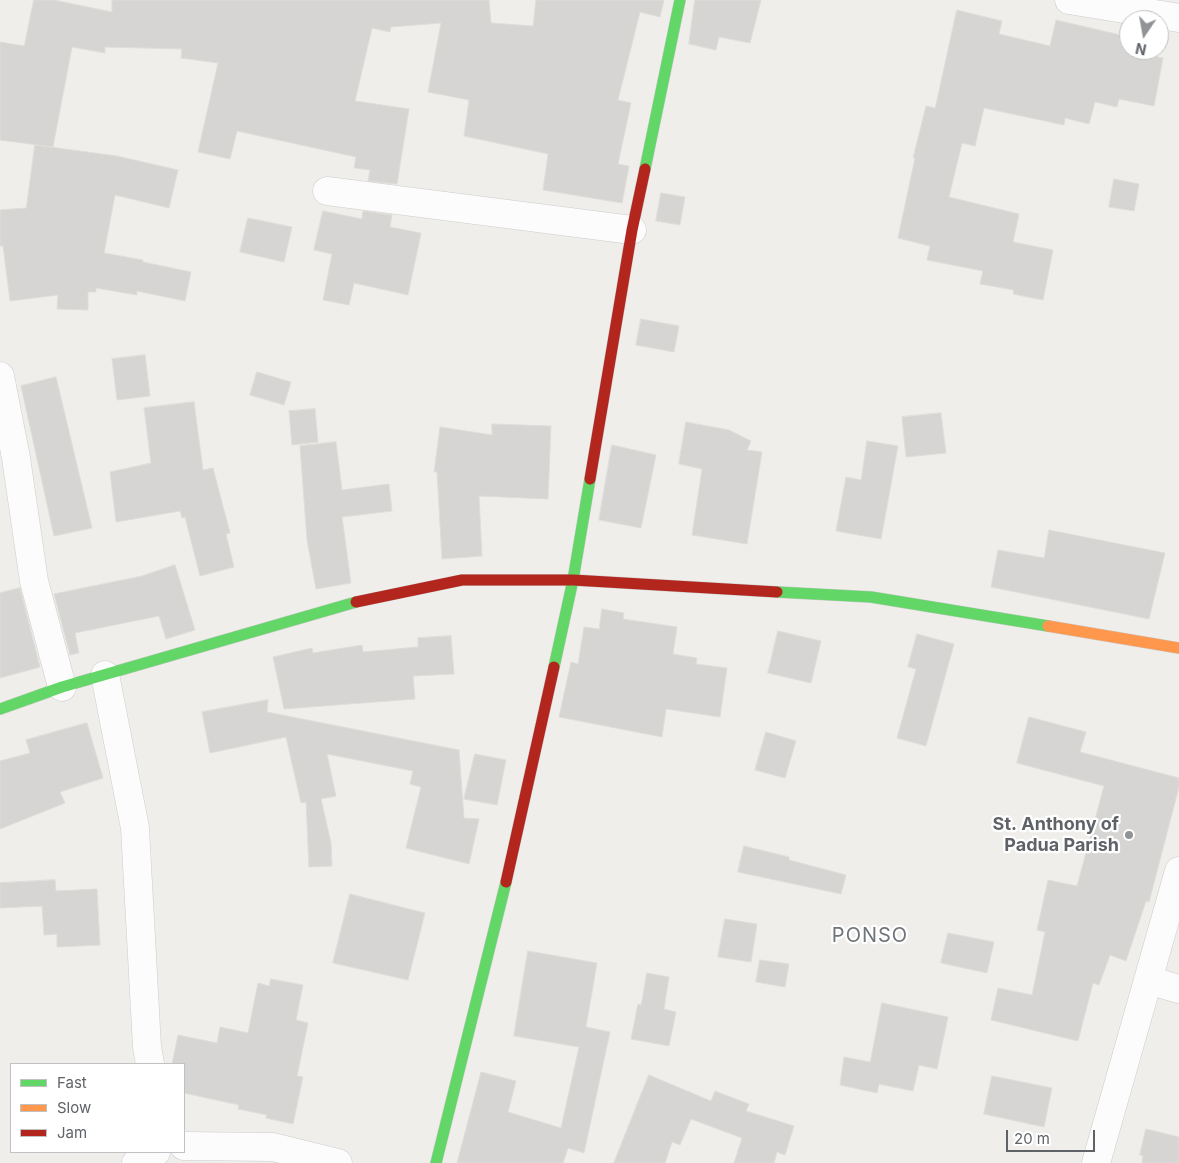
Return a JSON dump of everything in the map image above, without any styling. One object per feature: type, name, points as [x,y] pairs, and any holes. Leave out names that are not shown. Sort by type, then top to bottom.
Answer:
[{"type":"main road","points":[[436,1163],[508,872],[573,580],[632,230],[680,0]]},
{"type":"main road","points":[[0,708],[62,687],[340,605],[462,580],[573,580],[870,597],[1179,648]]},
{"type":"street","points":[[1069,0],[1179,18]]},
{"type":"street","points":[[327,191],[632,230]]},
{"type":"street","points":[[0,376],[16,458],[34,581],[62,687]]},
{"type":"street","points":[[106,675],[135,828],[147,1046],[150,1063]]},
{"type":"street","points":[[1096,1163],[1179,871]]},
{"type":"street","points":[[1148,980],[1179,989]]},
{"type":"street","points":[[185,1146],[273,1147],[338,1163]]},
{"type":"street","points":[[136,1163],[154,1153]]},
{"type":"building","points":[[34,0],[54,0],[112,12],[112,0],[489,0],[491,23],[533,26],[536,0],[664,0],[660,17],[640,12],[618,100],[631,103],[618,164],[629,166],[622,203],[543,190],[548,154],[464,136],[469,100],[428,92],[441,23],[391,27],[390,32],[372,28],[355,101],[409,109],[397,184],[368,181],[370,170],[354,168],[356,157],[237,131],[230,159],[198,152],[218,63],[181,58],[182,49],[105,47],[105,53],[72,47],[53,147],[0,140],[0,42],[24,46]]},
{"type":"building","points":[[695,0],[761,0],[750,43],[719,37],[716,50],[689,44]]},
{"type":"building","points":[[957,10],[1002,21],[999,34],[1050,46],[1056,20],[1119,35],[1119,60],[1163,60],[1154,106],[1119,99],[1117,107],[1095,102],[1089,124],[1065,118],[1064,125],[984,108],[975,146],[962,143],[949,197],[1019,214],[1013,242],[1053,250],[1043,300],[1013,294],[1014,290],[980,284],[983,271],[927,260],[930,246],[898,238],[915,158],[913,158],[926,106],[935,108]]},
{"type":"building","points":[[35,145],[117,156],[178,170],[169,208],[115,195],[104,253],[191,272],[185,301],[137,291],[137,295],[96,288],[96,292],[88,292],[88,310],[57,309],[58,295],[10,301],[3,246],[0,246],[0,210],[26,208]]},
{"type":"building","points":[[1114,179],[1139,184],[1134,211],[1109,207]]},
{"type":"building","points":[[661,193],[685,197],[680,225],[656,221]]},
{"type":"building","points":[[323,211],[362,219],[363,211],[392,215],[390,227],[421,233],[408,295],[354,283],[349,305],[323,300],[332,254],[314,250]]},
{"type":"building","points":[[248,218],[292,227],[284,262],[240,252]]},
{"type":"building","points":[[641,319],[679,326],[674,352],[636,345]]},
{"type":"building","points":[[145,355],[150,396],[117,400],[112,359]]},
{"type":"building","points":[[257,372],[291,382],[284,405],[250,395]]},
{"type":"building","points":[[56,377],[92,528],[54,536],[21,386]]},
{"type":"building","points":[[194,402],[203,470],[213,468],[230,533],[226,534],[234,567],[200,576],[185,517],[182,518],[180,511],[116,522],[110,472],[151,463],[144,408]]},
{"type":"building","points":[[315,409],[318,442],[292,445],[289,411]]},
{"type":"building","points":[[941,413],[946,453],[906,457],[902,417]]},
{"type":"building","points":[[686,422],[729,430],[751,441],[747,450],[762,452],[747,544],[692,535],[702,469],[679,464]]},
{"type":"building","points":[[492,424],[551,426],[548,499],[479,496],[482,556],[442,559],[437,472],[434,472],[440,427],[492,435]]},
{"type":"building","points":[[867,441],[898,446],[881,539],[836,531],[846,477],[861,480]]},
{"type":"building","points":[[336,442],[342,490],[389,484],[392,511],[342,517],[351,583],[316,589],[307,540],[300,446]]},
{"type":"building","points":[[612,445],[656,455],[641,528],[599,520]]},
{"type":"building","points":[[1049,530],[1165,553],[1149,619],[991,587],[998,550],[1044,558]]},
{"type":"building","points":[[175,565],[195,630],[166,639],[159,616],[75,633],[79,653],[70,655],[54,594],[142,576]]},
{"type":"building","points":[[20,588],[40,667],[0,678],[0,593]]},
{"type":"building","points":[[602,609],[624,613],[623,619],[677,627],[673,654],[697,658],[696,664],[727,668],[720,717],[666,709],[662,737],[559,717],[571,662],[578,664],[584,627],[599,629]]},
{"type":"building","points":[[778,631],[821,641],[811,683],[768,673]]},
{"type":"building","points":[[917,634],[954,644],[926,746],[897,738],[916,669],[908,667]]},
{"type":"building","points":[[451,636],[454,674],[413,676],[415,699],[284,709],[273,657],[312,648],[313,653],[362,645],[363,652],[418,647],[418,638]]},
{"type":"building","points":[[268,700],[267,712],[459,750],[464,818],[479,819],[469,864],[406,848],[421,787],[410,784],[413,771],[327,754],[336,796],[321,799],[331,843],[332,866],[309,867],[306,802],[301,803],[286,737],[210,753],[202,712]]},
{"type":"building","points":[[1029,717],[1086,732],[1080,752],[1179,778],[1179,787],[1149,902],[1146,901],[1126,961],[1110,955],[1099,985],[1093,983],[1078,1041],[991,1020],[998,988],[1032,995],[1045,932],[1037,930],[1048,880],[1077,886],[1104,786],[1017,763]]},
{"type":"building","points":[[87,723],[103,778],[60,792],[65,803],[0,829],[0,761],[30,753],[26,740]]},
{"type":"building","points":[[766,732],[796,741],[785,778],[755,770]]},
{"type":"building","points":[[475,754],[506,760],[497,805],[464,799]]},
{"type":"building","points":[[744,846],[789,857],[789,860],[846,875],[841,894],[738,872]]},
{"type":"building","points":[[55,880],[56,891],[97,889],[100,945],[57,947],[57,934],[44,935],[42,906],[0,908],[0,883]]},
{"type":"building","points":[[350,894],[425,913],[408,980],[333,963]]},
{"type":"building","points":[[725,919],[757,924],[751,962],[718,957]]},
{"type":"building","points":[[948,933],[994,942],[987,973],[941,963]]},
{"type":"building","points":[[528,951],[597,963],[586,1027],[610,1032],[584,1153],[568,1148],[563,1163],[457,1163],[481,1072],[516,1081],[508,1112],[561,1128],[579,1047],[514,1036]]},
{"type":"building","points":[[760,960],[789,964],[785,987],[756,982]]},
{"type":"building","points":[[647,973],[669,977],[664,1009],[676,1012],[669,1046],[631,1039],[638,1004],[641,1005]]},
{"type":"building","points":[[271,979],[303,985],[296,1020],[308,1023],[297,1076],[303,1077],[293,1124],[266,1118],[267,1115],[238,1109],[239,1105],[185,1093],[185,1063],[172,1063],[178,1035],[217,1043],[220,1027],[248,1033],[258,983],[269,986]]},
{"type":"building","points":[[882,1003],[948,1017],[937,1069],[919,1065],[913,1091],[879,1084],[877,1093],[840,1085],[844,1057],[870,1062]]},
{"type":"building","points":[[649,1075],[711,1101],[715,1091],[749,1104],[746,1111],[794,1126],[785,1155],[777,1152],[774,1163],[734,1163],[742,1138],[691,1119],[680,1145],[672,1142],[665,1163],[614,1163]]},
{"type":"building","points":[[992,1076],[1052,1088],[1044,1127],[984,1114]]},
{"type":"building","points":[[1146,1129],[1179,1137],[1179,1163],[1142,1163],[1143,1156],[1140,1155]]},
{"type":"traffic: fast","points":[[645,169],[680,0]]},
{"type":"traffic: fast","points":[[554,667],[573,580],[590,479]]},
{"type":"traffic: fast","points":[[777,592],[871,597],[1048,626]]},
{"type":"traffic: fast","points":[[0,709],[62,687],[356,602]]},
{"type":"traffic: fast","points":[[436,1163],[506,882]]},
{"type":"traffic: slow","points":[[1048,626],[1179,648]]},
{"type":"traffic: jam","points":[[590,479],[632,230],[645,169]]},
{"type":"traffic: jam","points":[[356,602],[462,580],[573,580],[777,592]]},
{"type":"traffic: jam","points":[[506,882],[554,667]]},
{"type":"place","name":"St. Anthony of Padua Parish","points":[[1129,835]]},
{"type":"district","name":"PONSO","points":[[870,936]]}]
